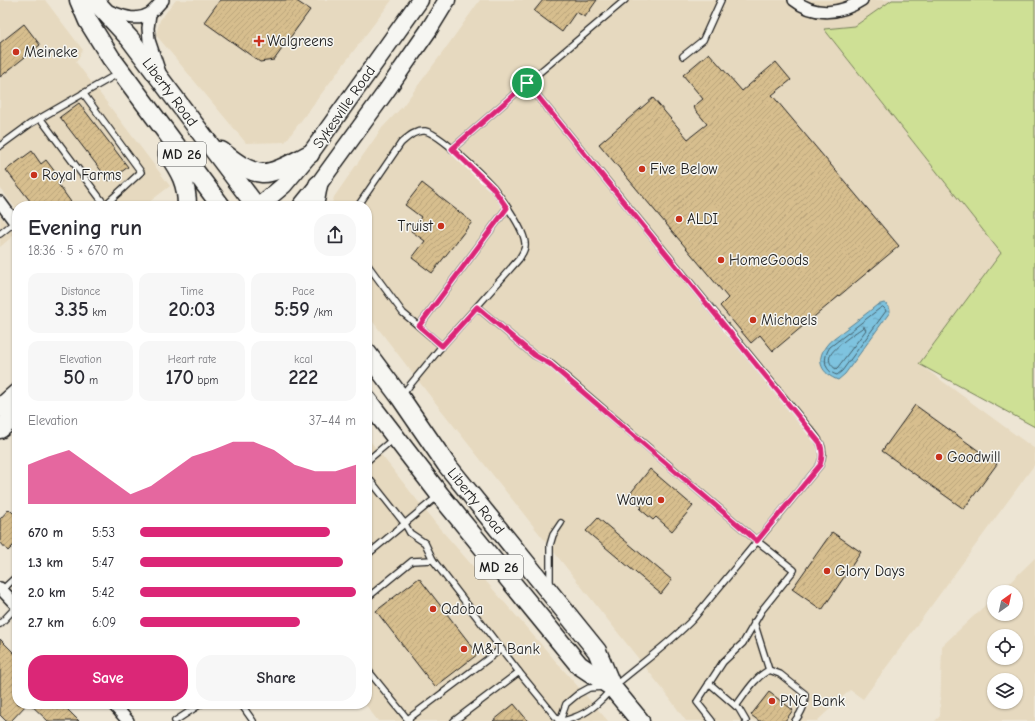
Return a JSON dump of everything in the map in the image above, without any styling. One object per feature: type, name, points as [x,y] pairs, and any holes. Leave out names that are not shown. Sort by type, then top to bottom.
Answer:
[{"type":"main road","name":"Liberty Road","points":[[79,0],[88,21],[121,72],[217,201]]},
{"type":"main road","name":"Sykesville Road","points":[[263,201],[284,185],[310,154],[420,0]]},
{"type":"main road","name":"Sykesville Road","points":[[305,201],[428,31],[447,0]]},
{"type":"main road","name":"Liberty Road","points":[[98,4],[130,39],[253,201]]},
{"type":"main road","points":[[143,101],[152,132],[181,173],[186,190],[187,201]]},
{"type":"main road","points":[[207,142],[237,163],[262,173],[273,171],[310,154]]},
{"type":"main road","points":[[315,201],[318,185]]},
{"type":"main road","name":"Liberty Road","points":[[372,360],[400,397],[446,464],[597,650],[612,687]]},
{"type":"main road","points":[[0,408],[12,397]]},
{"type":"main road","name":"Liberty Road","points":[[372,407],[440,495],[579,665],[612,687],[640,721]]},
{"type":"main road","points":[[0,429],[12,419]]},
{"type":"street","points":[[98,4],[127,18],[139,18],[150,14],[163,0]]},
{"type":"street","points":[[794,0],[811,9],[822,12],[834,12],[848,8],[862,0]]},
{"type":"street","points":[[150,14],[148,28],[149,40],[159,66],[163,83]]},
{"type":"street","points":[[0,202],[12,218]]},
{"type":"street","points":[[1,589],[12,601]]},
{"type":"street","points":[[118,709],[128,721]]},
{"type":"lane","points":[[452,149],[527,83],[626,0]]},
{"type":"lane","points":[[683,56],[703,40],[721,0]]},
{"type":"lane","points":[[0,146],[30,124],[121,72]]},
{"type":"lane","points":[[527,83],[820,443],[823,450],[823,457],[820,465],[693,619],[681,631],[612,687],[600,701],[588,711],[578,717],[564,721]]},
{"type":"lane","points":[[83,93],[140,172],[108,201]]},
{"type":"lane","points":[[40,118],[101,201]]},
{"type":"lane","points":[[361,201],[401,144],[409,136],[416,132],[425,131],[434,135],[452,149],[493,188],[523,233],[526,244],[519,259],[442,346],[400,397]]},
{"type":"lane","points":[[419,326],[507,208]]},
{"type":"lane","points":[[0,234],[12,226]]},
{"type":"lane","points":[[372,271],[403,313],[442,346]]},
{"type":"lane","points":[[477,307],[534,355],[550,364],[757,541],[794,570],[754,622],[743,643],[723,662],[697,702],[712,721]]},
{"type":"lane","points":[[372,457],[395,438]]},
{"type":"lane","points":[[372,482],[405,524],[410,533],[425,543],[433,560],[519,672],[560,721]]},
{"type":"lane","points":[[372,551],[440,495]]},
{"type":"lane","points":[[550,593],[550,545],[553,535],[561,523]]},
{"type":"lane","points":[[372,594],[412,561],[433,560]]},
{"type":"lane","points":[[1,589],[12,580]]},
{"type":"lane","points":[[0,624],[12,611]]},
{"type":"lane","points":[[754,622],[769,670]]},
{"type":"lane","points":[[372,675],[409,720],[501,649]]},
{"type":"lane","points":[[736,706],[761,674],[769,670],[780,674],[805,694],[805,704],[801,714],[795,721]]},
{"type":"lane","points":[[454,721],[519,672]]},
{"type":"lane","points":[[709,683],[739,709],[746,721]]},
{"type":"lane","points":[[560,721],[566,704],[578,694],[589,688],[612,687]]},
{"type":"lane","points":[[175,721],[193,709]]},
{"type":"lane","points":[[245,709],[253,721]]},
{"type":"shaded area","points":[[0,0],[45,0],[83,50],[76,62],[170,186],[150,201],[12,201],[12,204],[0,188]]},
{"type":"shaded area","points":[[176,0],[392,0],[285,142],[246,143],[156,35],[160,20]]},
{"type":"shaded area","points":[[480,0],[892,0],[855,26],[824,29],[1001,253],[919,364],[1035,449],[1035,464],[863,699],[850,690],[817,721],[686,721],[665,692],[372,320],[372,201],[333,201],[382,128],[402,107]]},
{"type":"shaded area","points":[[0,215],[12,232],[12,237],[0,247]]},
{"type":"shaded area","points":[[372,443],[436,524],[608,721],[378,721],[369,709],[372,709]]},
{"type":"shaded area","points":[[1035,558],[1035,721],[935,721],[940,716],[942,646],[987,604],[987,621],[1023,621],[1023,585],[1007,585]]},
{"type":"green space","points":[[892,0],[1035,0],[1035,427],[919,364],[1001,253],[824,29],[855,26]]},
{"type":"water","points":[[884,303],[890,309],[890,312],[845,374],[838,380],[824,371],[821,357],[828,344],[877,305]]},
{"type":"building","name":"Walgreens","points":[[220,0],[295,0],[310,10],[274,60],[260,62],[204,22]]},
{"type":"building","points":[[543,0],[597,0],[585,17],[576,12],[562,32],[534,11]]},
{"type":"building","name":"Meineke","points":[[24,24],[40,45],[0,77],[0,43]]},
{"type":"building","points":[[709,53],[742,91],[776,62],[791,80],[772,95],[899,246],[773,351],[760,335],[751,343],[720,306],[728,298],[599,144],[653,98],[688,139],[707,124],[693,107],[703,99],[683,75]]},
{"type":"building","name":"Royal Farms","points":[[79,103],[128,167],[109,181],[60,117]]},
{"type":"building","name":"Royal Farms","points":[[32,151],[41,164],[46,160],[62,181],[58,184],[70,201],[30,201],[6,170]]},
{"type":"building","name":"Truist","points":[[422,183],[472,222],[432,273],[412,258],[425,241],[411,231],[421,217],[405,205]]},
{"type":"building","name":"Goodwill","points":[[915,405],[997,464],[964,509],[882,451]]},
{"type":"building","name":"Wawa","points":[[650,469],[693,506],[672,531],[656,517],[653,520],[640,509],[642,507],[629,495]]},
{"type":"building","points":[[9,509],[12,512],[12,547],[8,551],[0,542],[0,519]]},
{"type":"building","name":"Wawa","points":[[598,518],[672,580],[661,594],[586,531]]},
{"type":"building","name":"Glory Days","points":[[832,532],[861,552],[822,610],[792,589]]},
{"type":"building","points":[[419,578],[478,654],[435,687],[376,611]]},
{"type":"building","points":[[0,639],[12,651],[12,709],[22,709],[11,721],[6,721],[0,715]]},
{"type":"building","name":"PNC Bank","points":[[769,692],[793,710],[785,721],[759,721],[751,715]]},
{"type":"building","points":[[514,704],[528,721],[493,721]]},
{"type":"building","points":[[35,709],[67,709],[79,721],[48,721]]},
{"type":"place","name":"Walgreens","points":[[259,41]]},
{"type":"place","name":"Meineke","points":[[16,52]]},
{"type":"place","name":"Five Below","points":[[642,169]]},
{"type":"place","name":"Royal Farms","points":[[34,175]]},
{"type":"place","name":"ALDI","points":[[679,219]]},
{"type":"place","name":"Truist","points":[[441,226]]},
{"type":"place","name":"HomeGoods","points":[[721,260]]},
{"type":"place","name":"Michaels","points":[[753,320]]},
{"type":"place","name":"Goodwill","points":[[939,457]]},
{"type":"place","name":"Wawa","points":[[661,500]]},
{"type":"place","name":"Glory Days","points":[[827,571]]},
{"type":"place","name":"Qdoba","points":[[433,609]]},
{"type":"place","name":"M&T Bank","points":[[464,649]]},
{"type":"place","name":"PNC Bank","points":[[772,701]]},
{"type":"route","points":[[527,83],[820,443],[823,450],[823,457],[820,465],[757,541],[550,364],[534,355],[477,307],[442,346],[419,326],[507,208],[493,188],[452,149],[527,83]]}]
